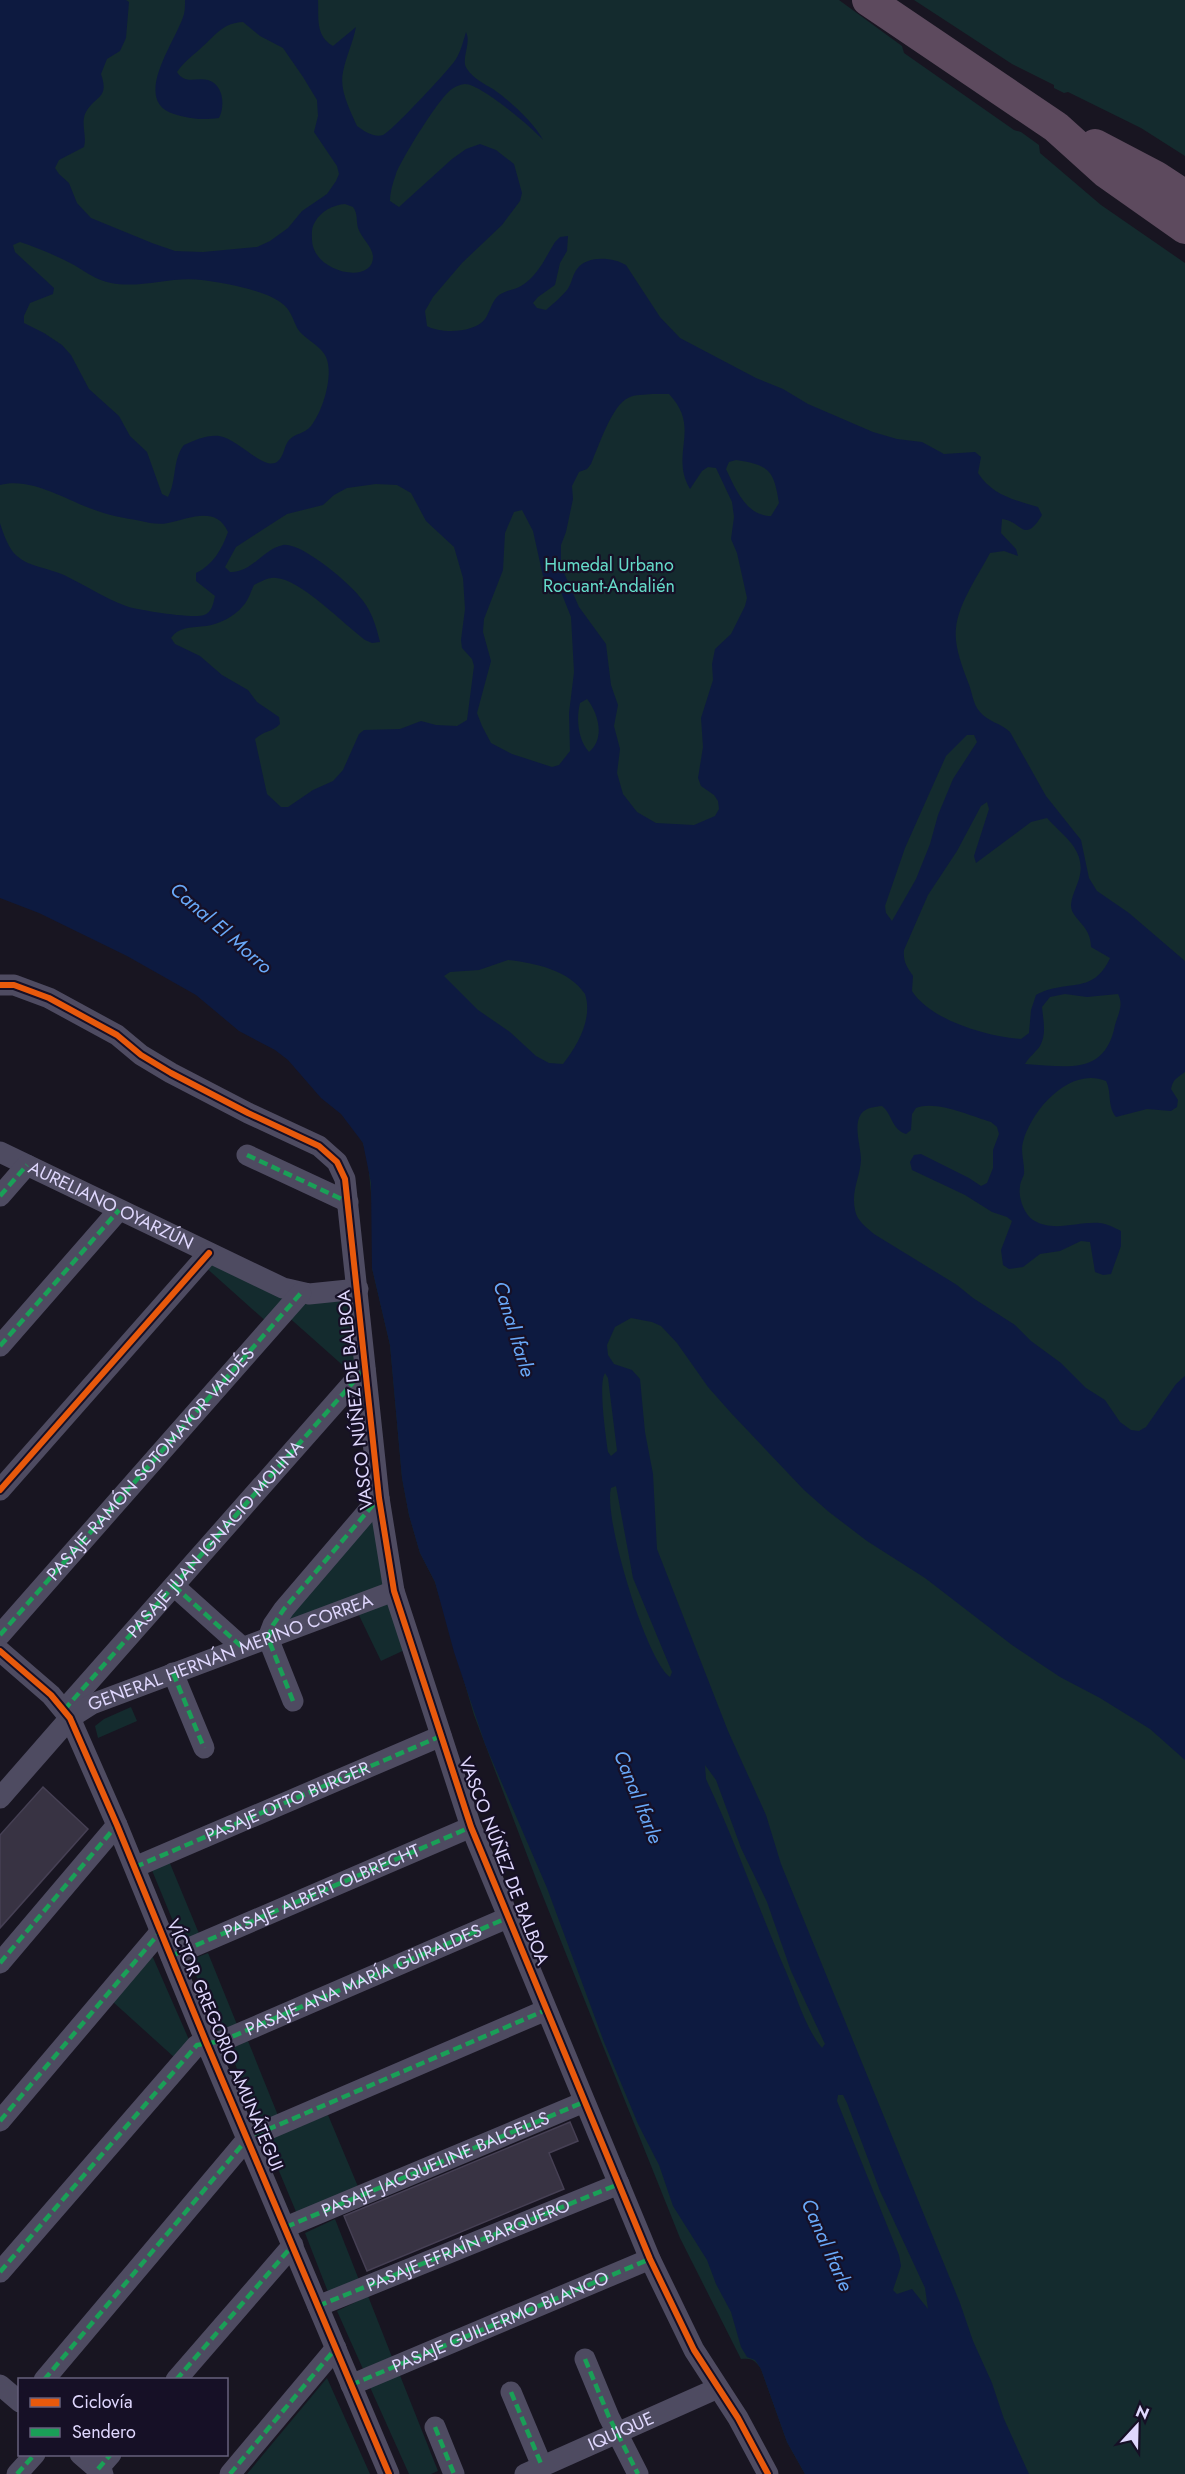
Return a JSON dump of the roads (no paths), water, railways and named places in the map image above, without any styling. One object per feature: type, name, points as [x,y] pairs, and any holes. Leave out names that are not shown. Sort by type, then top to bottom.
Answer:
[{"type":"highway","points":[[868,0],[1056,127],[1107,173],[1185,228]]},
{"type":"highway","points":[[1056,127],[1113,153],[1185,196]]},
{"type":"street","name":"VASCO NÚÑEZ DE BALBOA","points":[[5,982],[49,998],[117,1035],[141,1055],[171,1073],[248,1113],[319,1146],[337,1162],[345,1179],[379,1498],[394,1591],[441,1736],[471,1827],[507,1918],[650,2259],[694,2350],[738,2418],[768,2474]]},
{"type":"street","name":"AURELIANO OYARZÚN","points":[[0,1152],[283,1288],[301,1293],[358,1289]]},
{"type":"street","points":[[247,1155],[348,1202]]},
{"type":"street","points":[[0,1196],[27,1166]]},
{"type":"street","points":[[0,1346],[119,1210]]},
{"type":"street","points":[[0,1490],[209,1253]]},
{"type":"street","name":"PASAJE RAMÓN SOTOMAYOR VALDÉS","points":[[0,1635],[301,1293]]},
{"type":"street","name":"PASAJE JUAN IGNACIO MOLINA","points":[[67,1714],[174,1586],[365,1369]]},
{"type":"street","points":[[293,1701],[268,1638],[278,1616],[379,1498]]},
{"type":"street","points":[[174,1586],[242,1647]]},
{"type":"street","name":"GENERAL HERNÁN MERINO CORREA","points":[[0,1798],[67,1714],[394,1591]]},
{"type":"street","name":"VÍCTOR GREGORIO AMUNÁTEGUI","points":[[0,1651],[51,1695],[67,1714],[135,1867],[206,2042],[389,2474]]},
{"type":"street","points":[[173,1673],[204,1748]]},
{"type":"street","name":"PASAJE OTTO BURGER","points":[[135,1867],[441,1736]]},
{"type":"street","points":[[0,1963],[117,1825]]},
{"type":"street","name":"PASAJE ALBERT OLBRECHT","points":[[171,1956],[471,1827]]},
{"type":"street","name":"PASAJE ANA MARÍA GÜIRALDES","points":[[0,2272],[197,2045],[222,2041],[507,1918]]},
{"type":"street","points":[[0,2121],[161,1931]]},
{"type":"street","points":[[45,2378],[248,2138],[546,2010]]},
{"type":"street","name":"PASAJE JACQUELINE BALCELLS","points":[[177,2378],[289,2236],[584,2102]]},
{"type":"street","name":"PASAJE EFRAÍN BARQUERO","points":[[318,2306],[619,2184]]},
{"type":"street","name":"PASAJE GUILLERMO BLANCO","points":[[351,2385],[650,2259]]},
{"type":"street","points":[[230,2474],[336,2348]]},
{"type":"street","points":[[585,2359],[638,2474]]},
{"type":"street","points":[[0,2385],[18,2400]]},
{"type":"street","name":"IQUIQUE","points":[[533,2470],[718,2388]]},
{"type":"street","points":[[511,2392],[533,2470]]},
{"type":"street","points":[[435,2427],[454,2474]]},
{"type":"street","points":[[17,2474],[33,2456]]},
{"type":"street","points":[[85,2456],[104,2466]]},
{"type":"water","points":[[0,0],[126,0],[129,2],[126,38],[120,51],[107,59],[101,74],[104,89],[85,114],[84,147],[59,160],[55,168],[69,183],[77,203],[91,218],[175,251],[203,252],[257,247],[270,241],[288,228],[302,211],[327,194],[339,174],[337,166],[314,132],[318,116],[317,100],[303,77],[283,48],[260,36],[243,22],[219,31],[177,72],[184,78],[204,79],[217,86],[222,96],[219,118],[185,117],[162,107],[156,96],[156,83],[166,53],[184,14],[185,0],[318,0],[318,19],[321,32],[327,42],[333,46],[356,27],[342,79],[346,100],[357,126],[363,130],[380,136],[388,132],[452,65],[466,32],[468,41],[465,65],[467,69],[475,78],[499,93],[528,119],[543,140],[494,98],[465,84],[454,87],[446,94],[421,129],[399,167],[393,184],[390,201],[399,207],[452,159],[466,149],[480,144],[496,150],[514,164],[522,193],[520,201],[502,225],[462,263],[433,297],[425,311],[427,326],[433,329],[458,331],[480,324],[497,297],[527,282],[541,266],[555,242],[560,237],[568,236],[567,251],[560,263],[555,285],[533,303],[537,308],[546,310],[565,293],[581,264],[593,259],[621,262],[626,265],[660,317],[680,338],[756,378],[783,389],[808,404],[873,432],[897,439],[922,442],[944,454],[975,452],[981,457],[978,473],[990,487],[1004,496],[1038,507],[1042,515],[1031,529],[1023,529],[1002,519],[1001,533],[1016,549],[1018,556],[1004,551],[990,553],[961,609],[956,628],[957,649],[978,709],[987,718],[1010,732],[1046,796],[1081,840],[1089,878],[1097,891],[1129,913],[1185,961],[1185,1072],[1174,1081],[1171,1089],[1178,1100],[1177,1107],[1171,1111],[1147,1109],[1116,1117],[1111,1108],[1106,1081],[1092,1078],[1079,1080],[1054,1094],[1034,1117],[1027,1130],[1022,1146],[1024,1174],[1020,1183],[1024,1210],[1033,1220],[1049,1226],[1100,1223],[1121,1231],[1121,1246],[1111,1274],[1103,1275],[1095,1272],[1090,1242],[1081,1241],[1060,1251],[1040,1254],[1023,1267],[1009,1269],[1003,1265],[1001,1250],[1012,1221],[992,1212],[965,1195],[912,1170],[910,1162],[914,1155],[921,1154],[981,1186],[987,1183],[993,1168],[993,1150],[999,1134],[997,1127],[991,1122],[943,1107],[916,1108],[912,1114],[911,1130],[906,1134],[897,1129],[882,1106],[865,1110],[861,1114],[858,1136],[861,1160],[854,1203],[862,1224],[874,1234],[957,1285],[1015,1325],[1031,1341],[1061,1363],[1086,1388],[1105,1400],[1120,1422],[1131,1430],[1139,1431],[1146,1427],[1176,1384],[1185,1376],[1185,1760],[1150,1729],[1100,1698],[1060,1677],[1012,1645],[925,1578],[867,1541],[829,1512],[804,1490],[731,1413],[708,1387],[677,1343],[661,1326],[631,1318],[615,1327],[607,1345],[608,1355],[614,1364],[632,1370],[640,1379],[645,1432],[653,1474],[657,1549],[728,1731],[766,1815],[781,1864],[960,2303],[1004,2419],[1029,2474],[805,2474],[787,2442],[761,2369],[755,2360],[747,2357],[741,2347],[731,2312],[716,2284],[707,2260],[673,2206],[659,2165],[638,2124],[604,2042],[547,1888],[485,1744],[454,1652],[435,1582],[420,1553],[409,1515],[402,1478],[390,1345],[372,1268],[371,1183],[363,1143],[341,1114],[321,1098],[288,1060],[275,1050],[239,1031],[196,995],[127,956],[39,913],[0,898],[0,523],[11,550],[27,563],[64,575],[126,606],[189,616],[204,615],[212,607],[215,596],[196,581],[196,573],[216,556],[228,532],[223,524],[209,516],[193,517],[165,524],[151,523],[104,513],[35,486],[12,483],[0,485]],"holes":[[[345,204],[355,210],[358,228],[373,257],[370,266],[364,271],[354,273],[332,267],[322,261],[315,251],[312,240],[314,224],[324,212]],[[20,242],[34,247],[96,278],[111,283],[134,284],[190,279],[222,283],[267,295],[284,305],[300,332],[326,357],[328,383],[320,411],[309,429],[289,440],[280,459],[273,463],[259,459],[234,442],[219,436],[205,437],[184,445],[178,457],[168,497],[162,494],[147,452],[130,436],[119,416],[89,389],[71,355],[62,345],[24,323],[24,316],[30,303],[53,294],[54,288],[15,252],[13,245]],[[669,394],[679,407],[685,430],[682,464],[690,489],[702,471],[708,467],[716,468],[732,502],[734,517],[731,539],[737,553],[747,598],[731,634],[715,649],[712,664],[713,680],[701,718],[703,747],[698,778],[701,786],[714,795],[719,809],[715,816],[694,825],[656,823],[637,812],[623,794],[617,773],[620,749],[614,726],[618,705],[611,685],[606,644],[579,607],[561,566],[561,545],[573,499],[572,486],[579,472],[587,469],[591,464],[616,409],[628,398]],[[736,460],[756,464],[768,471],[775,483],[779,503],[771,516],[762,515],[748,506],[726,469],[729,462]],[[376,484],[397,485],[411,493],[426,521],[454,547],[463,578],[465,609],[462,648],[472,659],[474,666],[467,720],[457,726],[436,725],[421,721],[400,729],[364,730],[359,734],[343,770],[333,781],[313,790],[288,807],[281,807],[267,794],[255,739],[277,727],[280,724],[279,717],[257,702],[248,690],[222,675],[200,656],[175,644],[171,638],[182,629],[216,624],[226,619],[245,604],[254,585],[273,578],[286,580],[309,594],[365,640],[372,643],[380,642],[367,606],[359,596],[335,573],[301,550],[283,545],[269,551],[245,569],[230,572],[225,567],[236,547],[287,514],[323,505],[334,495],[347,488]],[[522,510],[533,531],[543,576],[561,592],[571,617],[574,672],[569,713],[570,751],[559,765],[552,767],[512,754],[491,743],[477,713],[491,661],[483,632],[484,619],[503,570],[505,533],[514,512]],[[587,699],[595,712],[599,733],[594,747],[589,752],[582,742],[578,716],[580,703]],[[967,735],[974,735],[977,742],[953,779],[916,879],[892,921],[886,913],[885,906],[905,848],[946,756]],[[987,802],[989,809],[974,856],[976,863],[1031,822],[1047,818],[1067,838],[1080,860],[1081,869],[1072,900],[1072,911],[1088,933],[1091,947],[1110,958],[1103,970],[1087,982],[1058,987],[1036,995],[1031,1010],[1029,1033],[1021,1039],[977,1031],[932,1010],[912,991],[913,976],[907,967],[904,950],[928,895],[957,851],[981,806]],[[508,960],[551,969],[570,979],[585,994],[587,1012],[583,1031],[563,1064],[549,1063],[536,1056],[510,1032],[478,1010],[444,976],[450,972],[479,970]],[[1065,994],[1087,997],[1118,994],[1120,1009],[1110,1042],[1093,1061],[1068,1066],[1025,1064],[1038,1048],[1044,1032],[1042,1007],[1050,997]],[[605,1373],[608,1378],[617,1451],[611,1456],[608,1452],[602,1399]],[[616,1486],[633,1578],[672,1672],[670,1677],[660,1665],[639,1617],[613,1527],[610,1504],[611,1488]],[[705,1765],[716,1780],[741,1848],[767,1902],[791,1971],[825,2044],[822,2048],[802,2013],[706,1779]],[[838,2095],[843,2095],[847,2103],[880,2191],[925,2288],[928,2309],[912,2289],[897,2294],[893,2290],[901,2266],[899,2255],[837,2101]]]},
{"type":"park label","name":"Humedal Urbano Rocuant-Andalién","points":[[609,575]]},
{"type":"water label","name":"Canal El Morro","points":[[221,928]]},
{"type":"water label","name":"Canal Ifarle","points":[[514,1329]]},
{"type":"water label","name":"Canal Ifarle","points":[[638,1797]]},
{"type":"water label","name":"Canal Ifarle","points":[[827,2245]]}]
